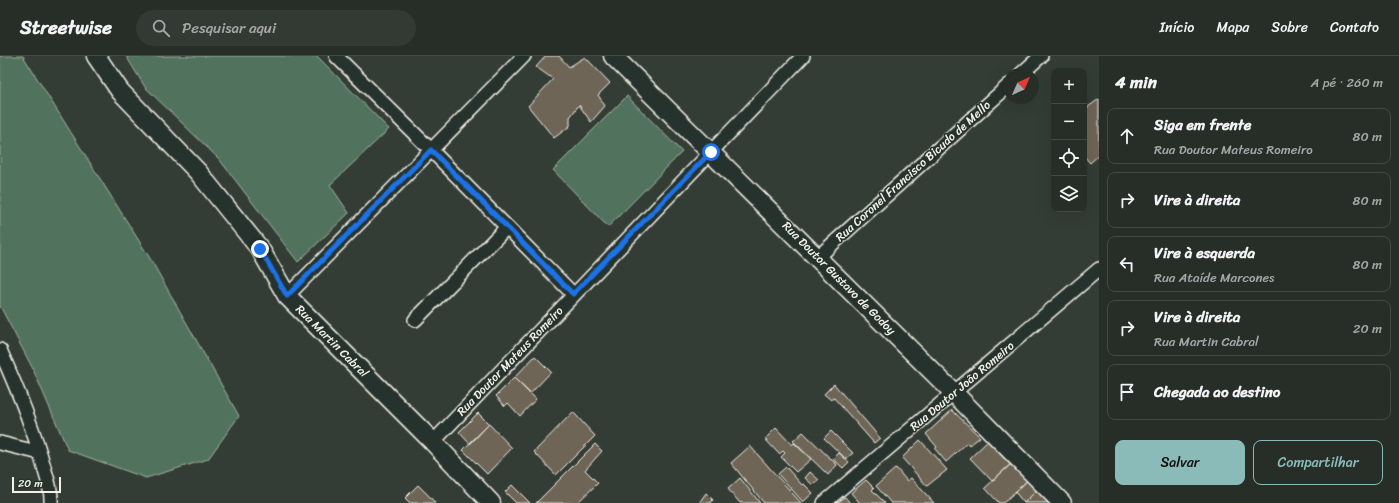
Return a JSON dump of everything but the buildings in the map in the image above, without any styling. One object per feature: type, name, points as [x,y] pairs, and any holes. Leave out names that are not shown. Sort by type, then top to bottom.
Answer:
[{"type":"main road","name":"Rua Martin Cabral","points":[[96,56],[120,91],[198,172],[260,249],[287,296],[492,503]]},
{"type":"main road","name":"Rua Doutor Gustavo de Godoy","points":[[613,56],[818,257],[1062,503]]},
{"type":"street","points":[[336,56],[573,294]]},
{"type":"street","points":[[287,296],[524,56]]},
{"type":"street","name":"Rua Doutor Mateus Romeiro","points":[[433,442],[573,294],[803,56]]},
{"type":"street","points":[[1028,68],[1041,56]]},
{"type":"street","name":"Rua Coronel Francisco Bicudo de Mello","points":[[818,257],[1003,90]]},
{"type":"street","points":[[415,320],[507,227]]},
{"type":"street","name":"Rua Doutor João Romeiro","points":[[824,503],[1099,269]]},
{"type":"street","points":[[0,350],[15,384],[40,453],[52,494],[51,503]]},
{"type":"street","points":[[0,443],[40,453]]},
{"type":"green space","points":[[0,56],[23,56],[151,260],[239,416],[208,459],[146,478],[68,450],[32,367],[0,306]]},
{"type":"green space","points":[[126,56],[317,56],[389,129],[330,185],[349,213],[298,262],[219,159],[145,87]]},
{"type":"green space","points":[[627,96],[682,152],[608,227],[553,170]]},
{"type":"route","points":[[260,249],[287,296],[431,150],[573,294],[711,152]]}]
